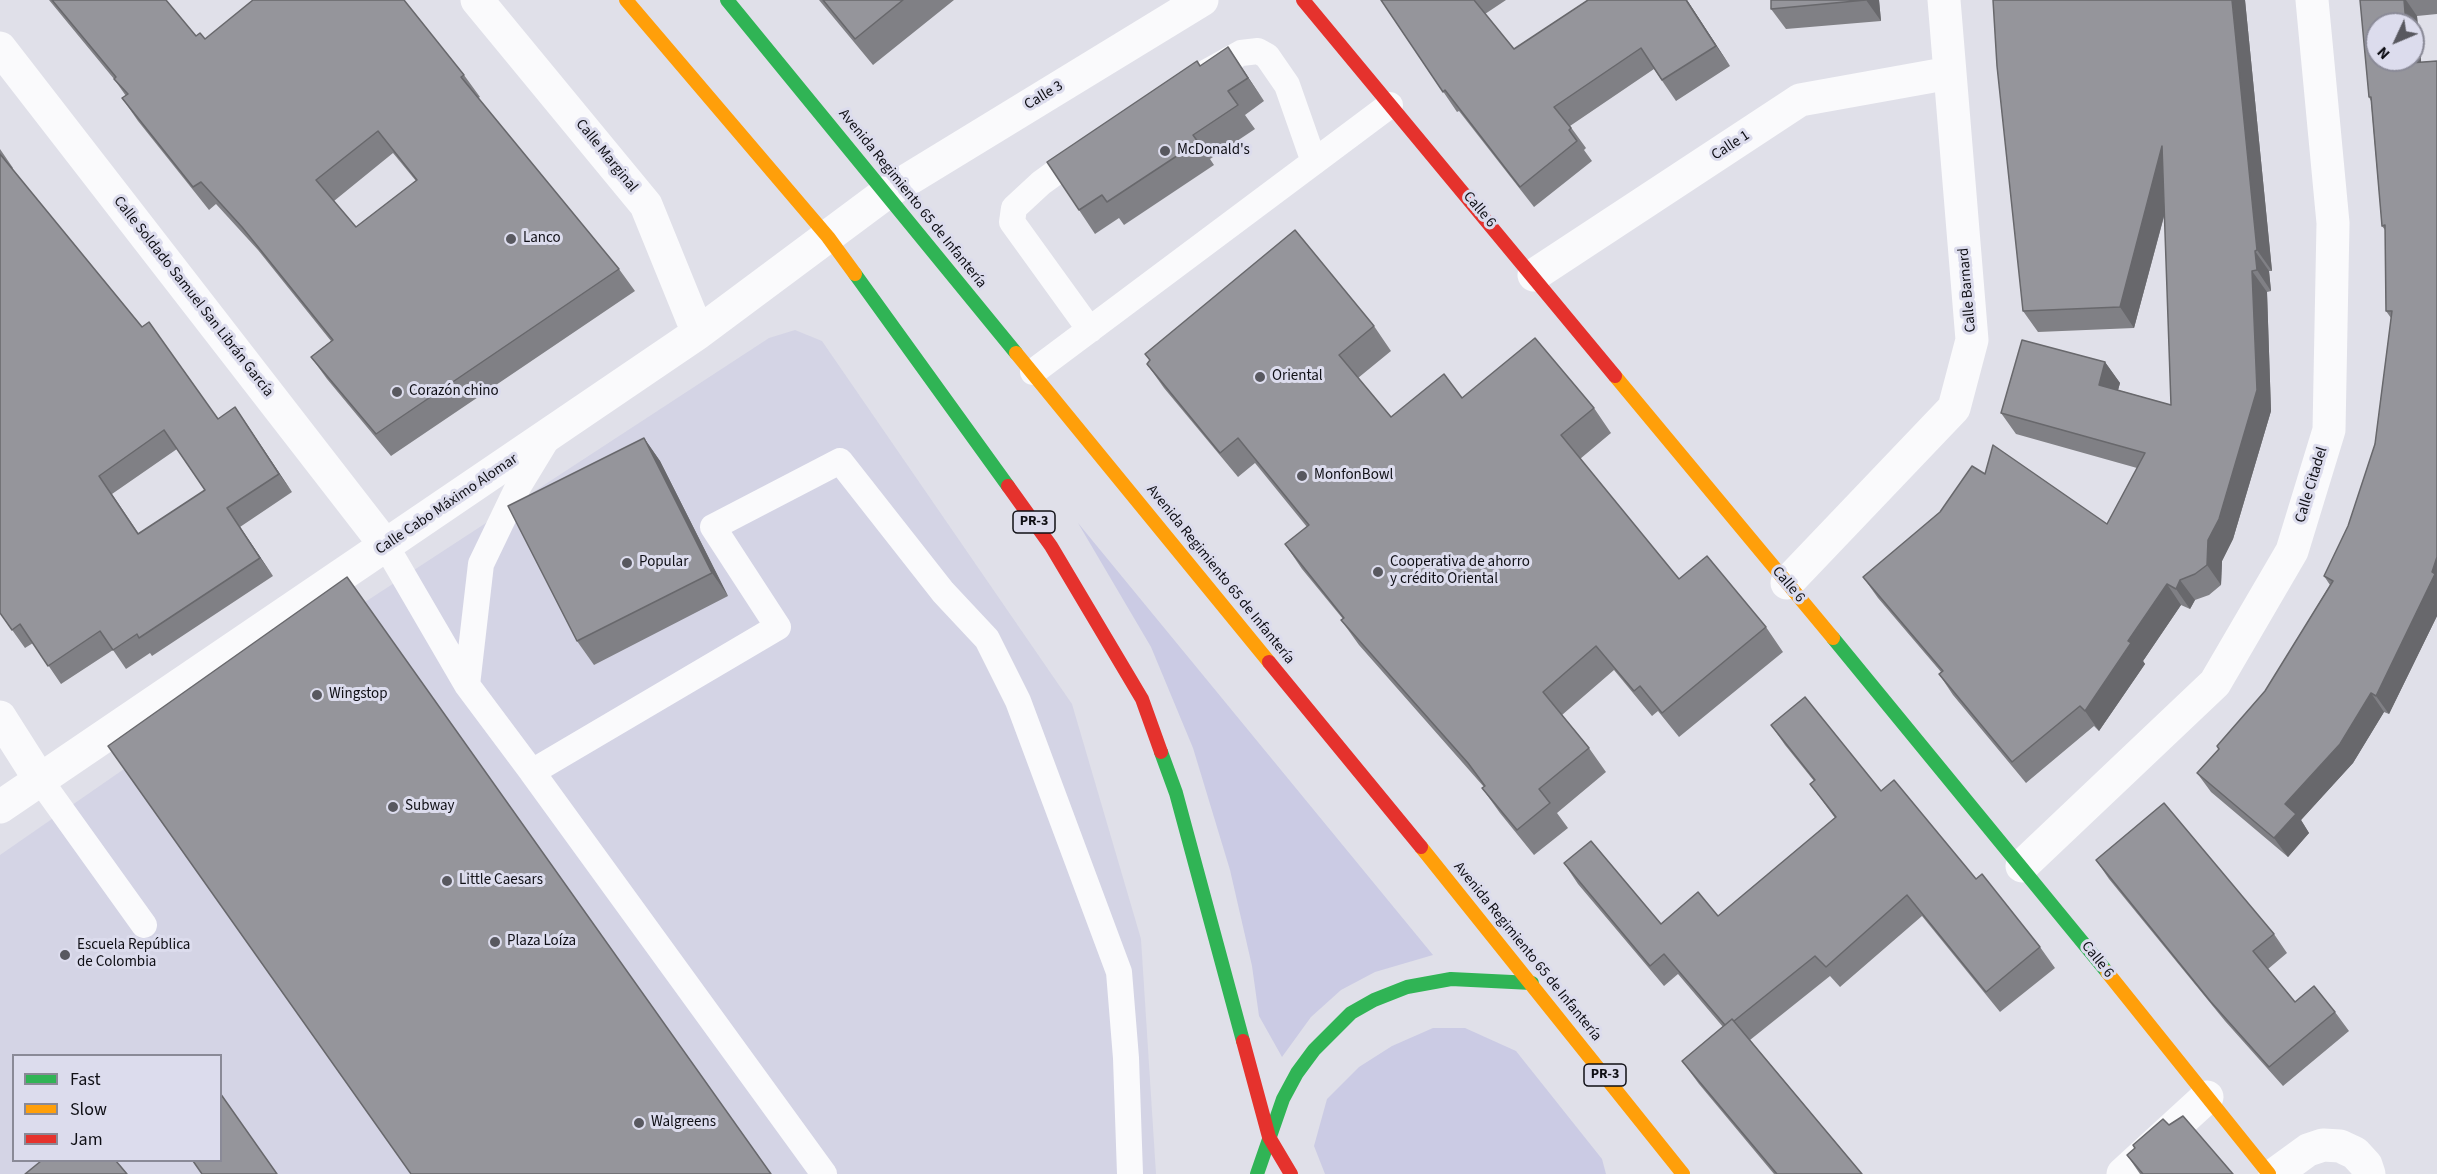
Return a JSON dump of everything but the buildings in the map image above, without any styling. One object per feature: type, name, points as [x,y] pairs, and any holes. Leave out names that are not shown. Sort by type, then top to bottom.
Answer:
[{"type":"main road","name":"PR-3","points":[[626,0],[828,237],[1051,546],[1142,699],[1176,793],[1269,1137],[1291,1174]]},
{"type":"main road","name":"Avenida Regimiento 65 de Infantería","points":[[727,0],[1034,372],[1532,983],[1679,1172]]},
{"type":"main road","name":"Calle 6","points":[[1303,0],[1534,275],[2022,866],[2269,1174]]},
{"type":"main road","points":[[1257,1174],[1283,1099],[1297,1073],[1314,1050],[1351,1013],[1374,1000],[1407,987],[1429,983],[1451,980],[1532,983]]},
{"type":"street","name":"Calle Marginal","points":[[477,0],[646,205],[698,333]]},
{"type":"street","name":"Calle 3","points":[[886,193],[1202,0]]},
{"type":"street","name":"Calle Barnard","points":[[1787,583],[1954,408],[1972,340],[1944,0]]},
{"type":"street","name":"Calle Citadel","points":[[2022,866],[2215,683],[2292,551],[2329,430],[2333,223],[2312,0]]},
{"type":"street","name":"Calle Soldado Samuel San Librán García","points":[[0,48],[386,546]]},
{"type":"street","name":"Calle 1","points":[[1534,275],[1800,100],[1950,73]]},
{"type":"street","name":"Calle Cabo Máximo Alomar","points":[[0,807],[698,333],[886,193]]},
{"type":"street","points":[[0,717],[39,780]]},
{"type":"street","points":[[2123,1174],[2207,1097]]},
{"type":"street","points":[[2275,1174],[2308,1150],[2323,1145],[2340,1146],[2355,1153],[2366,1165],[2369,1174]]},
{"type":"lane","points":[[1183,87],[1223,61],[1241,53],[1258,51],[1267,56],[1287,85],[1314,162]]},
{"type":"lane","points":[[1034,372],[1390,105]]},
{"type":"lane","points":[[1090,330],[1012,222],[1014,208],[1041,183],[1105,138]]},
{"type":"lane","points":[[467,685],[481,564],[518,487],[551,433]]},
{"type":"lane","points":[[532,772],[778,627],[713,527],[840,461],[943,592],[987,639],[1018,701],[1119,972],[1126,1058],[1130,1174]]},
{"type":"lane","points":[[386,546],[467,685],[824,1174]]},
{"type":"lane","points":[[39,780],[144,925]]},
{"type":"shaded area","points":[[795,330],[822,341],[1072,704],[1141,939],[1156,1174],[0,1174],[0,855],[362,604],[769,338]]},
{"type":"shaded area","points":[[1078,523],[1433,955],[1375,972],[1341,990],[1311,1017],[1282,1057],[1259,1016],[1252,966],[1230,870],[1193,748],[1151,647]]},
{"type":"shaded area","points":[[1433,1028],[1465,1028],[1516,1051],[1602,1159],[1606,1174],[1325,1174],[1314,1146],[1327,1099],[1359,1067],[1392,1046]]},
{"type":"traffic: fast","points":[[727,0],[1016,353]]},
{"type":"traffic: fast","points":[[855,274],[1008,486]]},
{"type":"traffic: fast","points":[[1833,638],[2107,972]]},
{"type":"traffic: fast","points":[[1161,752],[1176,793],[1243,1041]]},
{"type":"traffic: fast","points":[[1257,1174],[1283,1099],[1297,1073],[1314,1050],[1351,1013],[1374,1000],[1407,987],[1451,979],[1532,983]]},
{"type":"traffic: slow","points":[[626,0],[828,237],[855,274]]},
{"type":"traffic: slow","points":[[1016,353],[1269,662]]},
{"type":"traffic: slow","points":[[1615,376],[1833,638]]},
{"type":"traffic: slow","points":[[1421,847],[1683,1174]]},
{"type":"traffic: slow","points":[[2107,972],[2269,1174]]},
{"type":"traffic: jam","points":[[1303,0],[1615,376]]},
{"type":"traffic: jam","points":[[1008,486],[1051,546],[1142,699],[1161,752]]},
{"type":"traffic: jam","points":[[1269,662],[1421,847]]},
{"type":"traffic: jam","points":[[1243,1041],[1269,1137],[1291,1174]]},
{"type":"place","name":"McDonald's","points":[[1165,151]]},
{"type":"place","name":"Lanco","points":[[511,239]]},
{"type":"place","name":"Oriental","points":[[1260,377]]},
{"type":"place","name":"Corazón chino","points":[[397,392]]},
{"type":"place","name":"MonfonBowl","points":[[1302,476]]},
{"type":"place","name":"Popular","points":[[627,563]]},
{"type":"place","name":"Cooperativa de ahorro y crédito Oriental","points":[[1378,572]]},
{"type":"place","name":"Wingstop","points":[[317,695]]},
{"type":"place","name":"Subway","points":[[393,807]]},
{"type":"place","name":"Little Caesars","points":[[447,881]]},
{"type":"place","name":"Plaza Loíza","points":[[495,942]]},
{"type":"place","name":"Escuela República de Colombia","points":[[65,955]]},
{"type":"place","name":"Walgreens","points":[[639,1123]]}]
